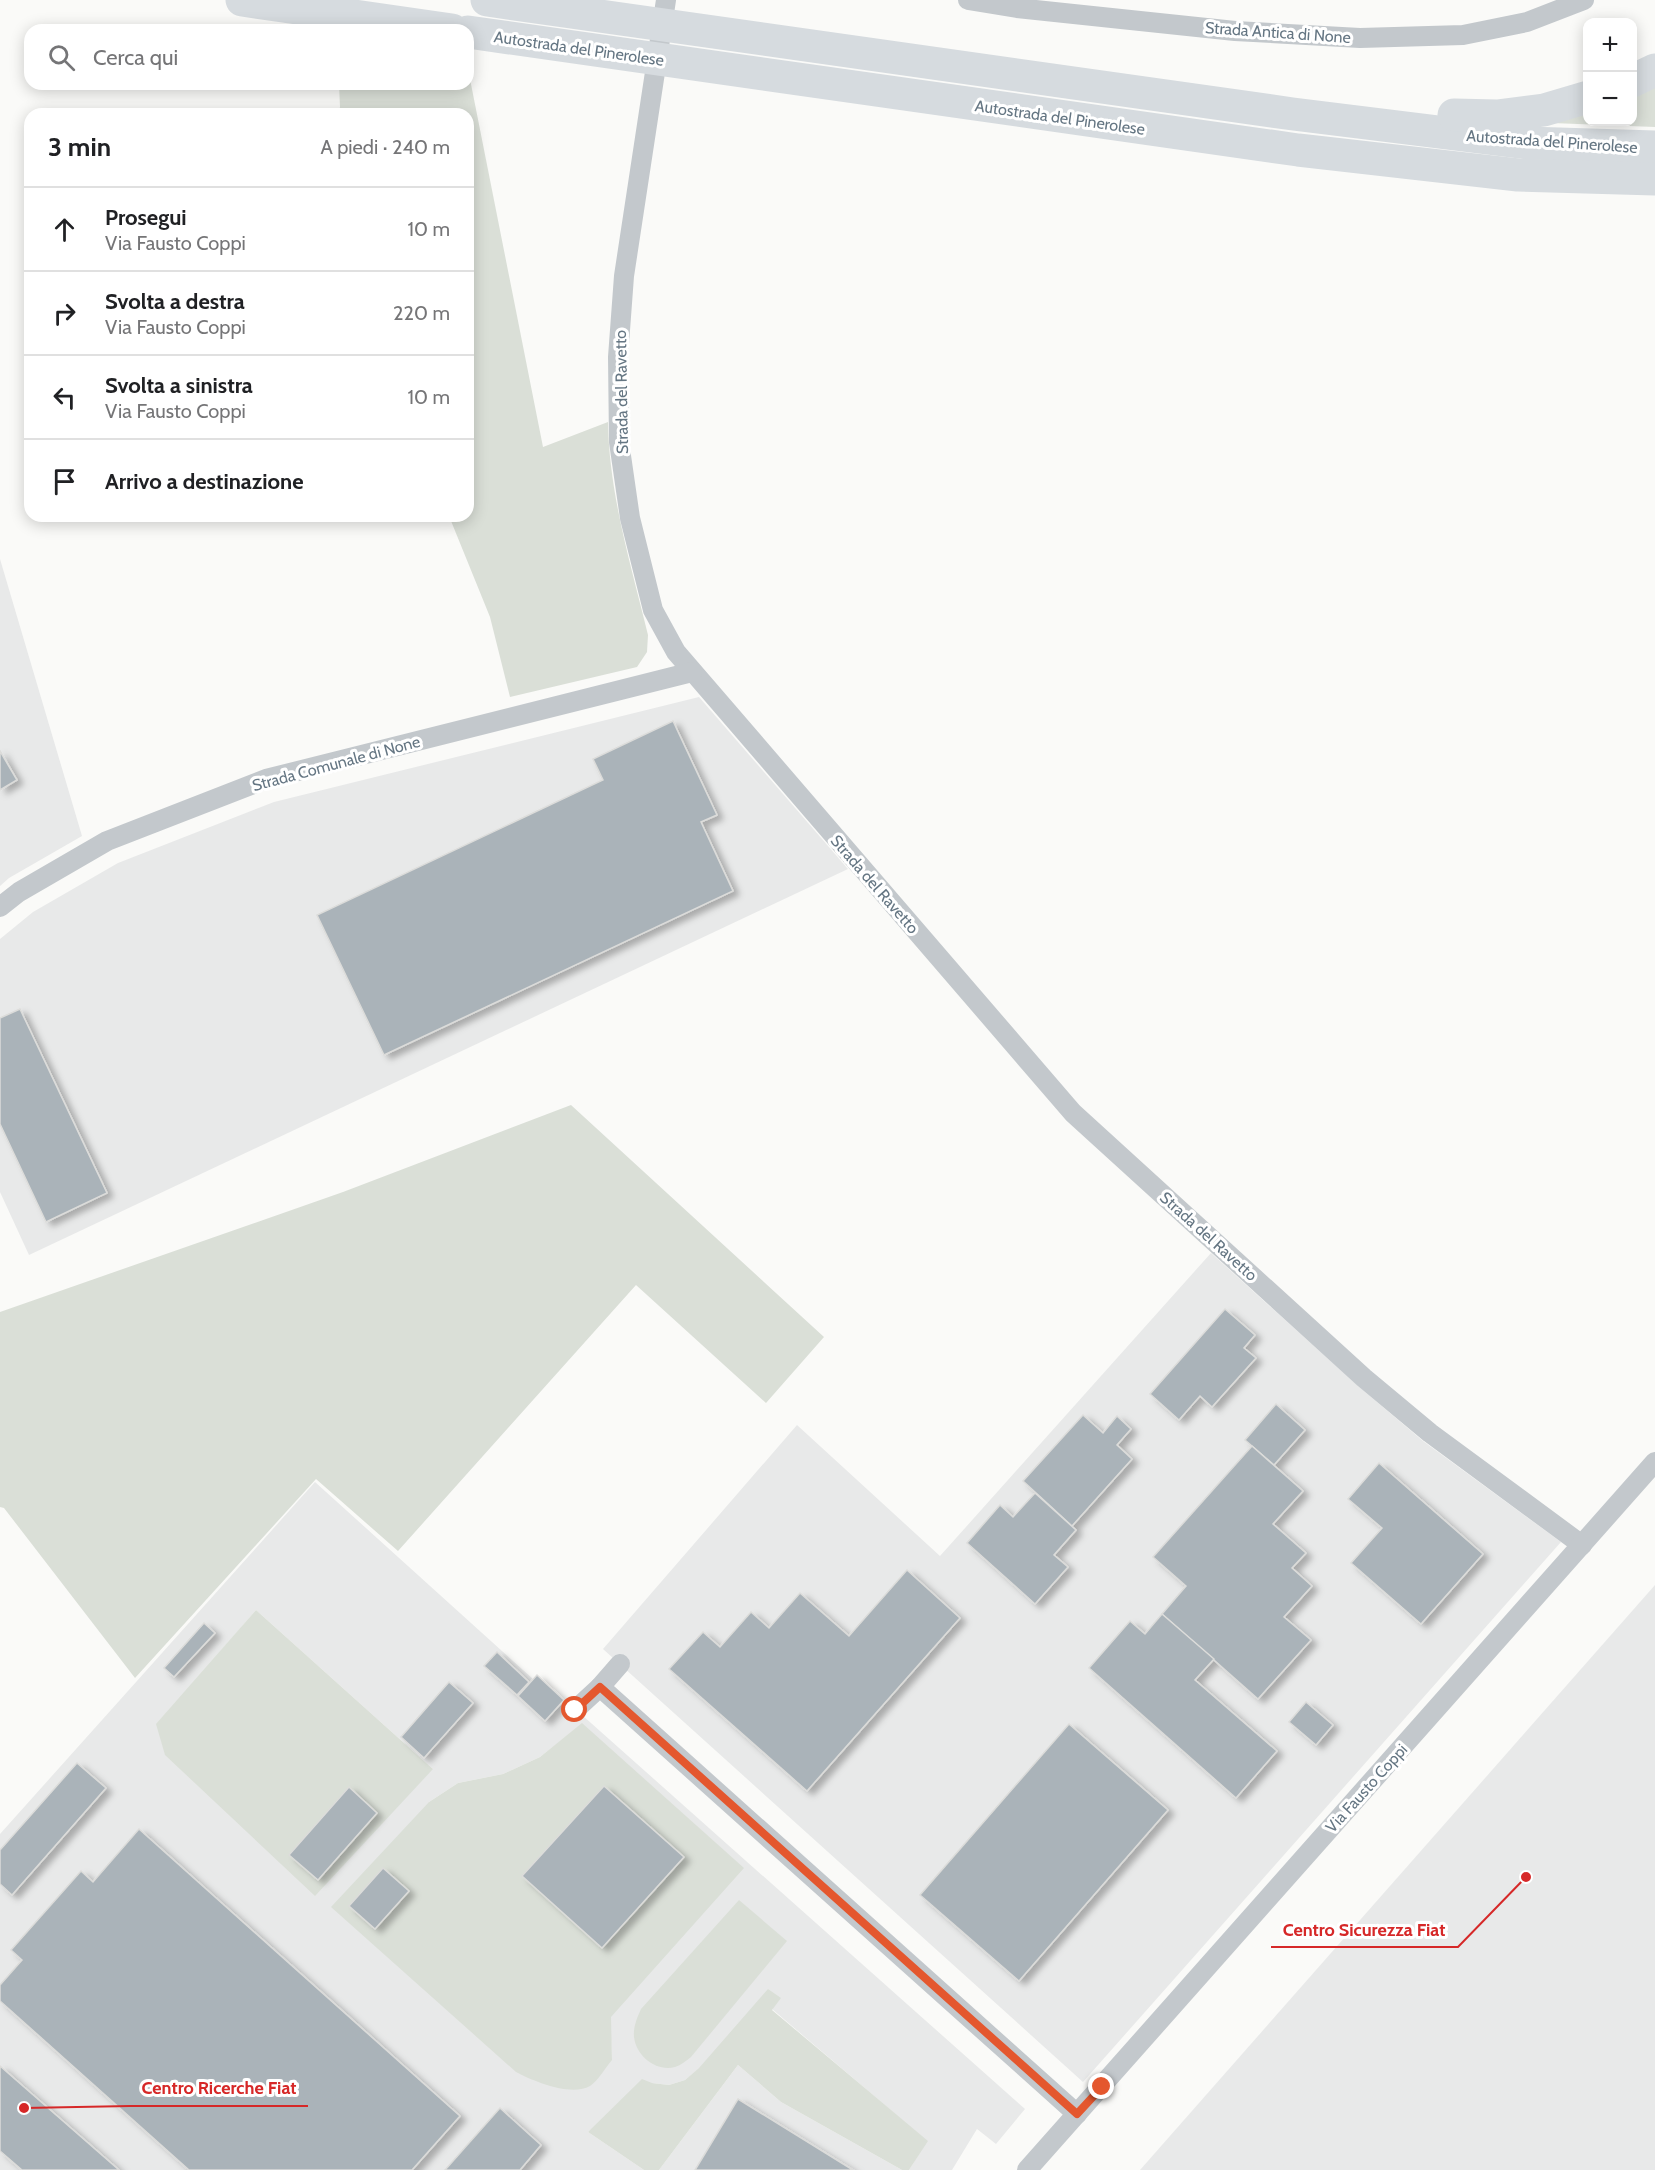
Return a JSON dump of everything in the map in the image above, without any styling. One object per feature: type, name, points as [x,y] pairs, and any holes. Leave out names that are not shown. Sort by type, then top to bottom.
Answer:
[{"type":"highway","points":[[242,0],[410,24]]},
{"type":"highway","name":"Autostrada del Pinerolese","points":[[487,0],[1293,114],[1527,143],[1655,147]]},
{"type":"highway","name":"Autostrada del Pinerolese","points":[[474,33],[1298,150],[1518,175],[1655,179]]},
{"type":"highway","points":[[1637,79],[1655,70]]},
{"type":"highway","points":[[1293,114],[1497,116],[1544,110],[1583,98]]},
{"type":"street","name":"Strada del Ravetto","points":[[666,0],[624,276],[618,357],[619,442],[630,518],[653,610],[675,652],[1073,1113],[1364,1378],[1430,1433],[1582,1545]]},
{"type":"street","name":"Strada Antica di None","points":[[968,0],[1017,8],[1235,31],[1360,38],[1463,35],[1527,22],[1584,0]]},
{"type":"street","name":"Strada Comunale di None","points":[[0,907],[19,892],[107,840],[266,778],[692,672]]},
{"type":"street","name":"Via Fausto Coppi","points":[[1027,2170],[1655,1462]]},
{"type":"street","points":[[575,1710],[620,1664]]},
{"type":"street","points":[[600,1687],[1077,2114]]},
{"type":"street","points":[[1035,2170],[1045,2150]]},
{"type":"shaded area","points":[[1655,86],[1655,127],[1629,126],[1637,126],[1637,96]]},
{"type":"shaded area","points":[[339,90],[472,90],[543,447],[608,422],[612,476],[617,503],[648,635],[647,652],[637,667],[510,697],[490,617],[451,522],[474,522],[474,108],[340,107]]},
{"type":"shaded area","points":[[1583,113],[1583,124],[1552,123]]},
{"type":"shaded area","points":[[0,559],[82,836],[9,878],[0,886]]},
{"type":"shaded area","points":[[699,697],[848,869],[29,1255],[0,1192],[0,939],[33,912],[118,863],[274,802]]},
{"type":"shaded area","points":[[571,1105],[824,1337],[766,1403],[636,1285],[398,1551],[316,1479],[135,1678],[4,1508],[0,1507],[0,1312],[343,1192]]},
{"type":"shaded area","points":[[1211,1253],[1357,1385],[1423,1441],[1561,1542],[1083,2082],[603,1649],[797,1425],[940,1556]]},
{"type":"shaded area","points":[[315,1482],[533,1679],[537,1675],[1025,2109],[996,2144],[977,2129],[952,2170],[909,2170],[927,2141],[772,2009],[685,2080],[669,2085],[652,2083],[588,2132],[644,2170],[0,2170],[0,1834]],"holes":[[[256,1610],[433,1769],[157,1725]],[[582,1724],[743,1868],[610,2017],[612,2060],[429,1802],[458,1783],[503,1774],[540,1757]]]},
{"type":"shaded area","points":[[1655,1585],[1655,2170],[1140,2170]]},
{"type":"shaded area","points":[[256,1610],[433,1769],[315,1896],[165,1755],[156,1724]]},
{"type":"shaded area","points":[[582,1723],[744,1868],[611,2017],[612,2060],[593,2084],[573,2090],[552,2087],[516,2072],[331,1907],[429,1802],[458,1783],[503,1774],[540,1757]]},
{"type":"shaded area","points":[[739,1900],[787,1941],[691,2057],[675,2067],[654,2065],[643,2056],[634,2037],[641,2009]]},
{"type":"shaded area","points":[[768,1989],[781,1998],[772,2010],[928,2141],[909,2170],[902,2170],[781,2102],[738,2065],[659,2170],[644,2170],[588,2132],[642,2079],[669,2085],[685,2080],[699,2068]]},
{"type":"shaded area","points":[[738,2065],[781,2102],[902,2170],[659,2170]]},
{"type":"building","points":[[673,721],[717,815],[701,822],[733,891],[384,1055],[317,915],[603,780],[593,759]]},
{"type":"building","points":[[0,751],[17,780],[0,790]]},
{"type":"building","points":[[20,1009],[107,1193],[46,1222],[0,1124],[0,1018]]},
{"type":"building","points":[[1225,1309],[1255,1335],[1244,1348],[1256,1358],[1212,1407],[1200,1396],[1179,1420],[1150,1394]]},
{"type":"building","points":[[1276,1404],[1305,1430],[1274,1465],[1245,1440]]},
{"type":"building","points":[[1083,1415],[1103,1433],[1117,1416],[1131,1429],[1117,1445],[1132,1459],[1072,1526],[1023,1481]]},
{"type":"building","points":[[1252,1446],[1303,1491],[1273,1524],[1306,1553],[1292,1568],[1312,1586],[1284,1617],[1311,1640],[1258,1699],[1162,1614],[1186,1586],[1153,1557]]},
{"type":"building","points":[[1379,1463],[1483,1554],[1421,1624],[1351,1563],[1382,1528],[1348,1499]]},
{"type":"building","points":[[1035,1493],[1076,1530],[1054,1555],[1068,1567],[1035,1604],[967,1543],[1000,1505],[1013,1517]]},
{"type":"building","points":[[907,1570],[960,1618],[807,1791],[669,1669],[703,1632],[720,1647],[751,1612],[769,1628],[800,1593],[849,1636]]},
{"type":"building","points":[[1162,1614],[1214,1659],[1195,1680],[1277,1751],[1236,1798],[1089,1668],[1130,1621],[1145,1634]]},
{"type":"building","points":[[204,1623],[215,1633],[174,1677],[164,1668]]},
{"type":"building","points":[[497,1652],[529,1682],[517,1695],[484,1666]]},
{"type":"building","points":[[537,1675],[564,1700],[545,1721],[518,1696]]},
{"type":"building","points":[[449,1682],[473,1703],[424,1758],[401,1737]]},
{"type":"building","points":[[1306,1702],[1333,1725],[1316,1745],[1289,1722]]},
{"type":"building","points":[[1069,1724],[1168,1810],[1019,1981],[920,1895]]},
{"type":"building","points":[[77,1763],[106,1788],[12,1895],[0,1884],[0,1850]]},
{"type":"building","points":[[604,1786],[684,1857],[602,1948],[522,1876]]},
{"type":"building","points":[[349,1787],[377,1813],[318,1880],[289,1855]]},
{"type":"building","points":[[139,1829],[460,2116],[412,2170],[189,2170],[0,2001],[0,1985],[22,1960],[11,1950],[81,1871],[93,1882]]},
{"type":"building","points":[[383,1868],[409,1891],[375,1929],[349,1906]]},
{"type":"building","points":[[0,2066],[119,2170],[22,2170],[0,2151]]},
{"type":"building","points":[[738,2099],[853,2170],[695,2170]]},
{"type":"building","points":[[500,2108],[541,2145],[520,2170],[445,2170]]},
{"type":"place","name":"Centro Sicurezza Fiat","points":[[1526,1877]]},
{"type":"place","name":"Centro Ricerche Fiat","points":[[24,2108]]},
{"type":"route","points":[[575,1710],[600,1687],[1077,2114],[1102,2087]]}]
